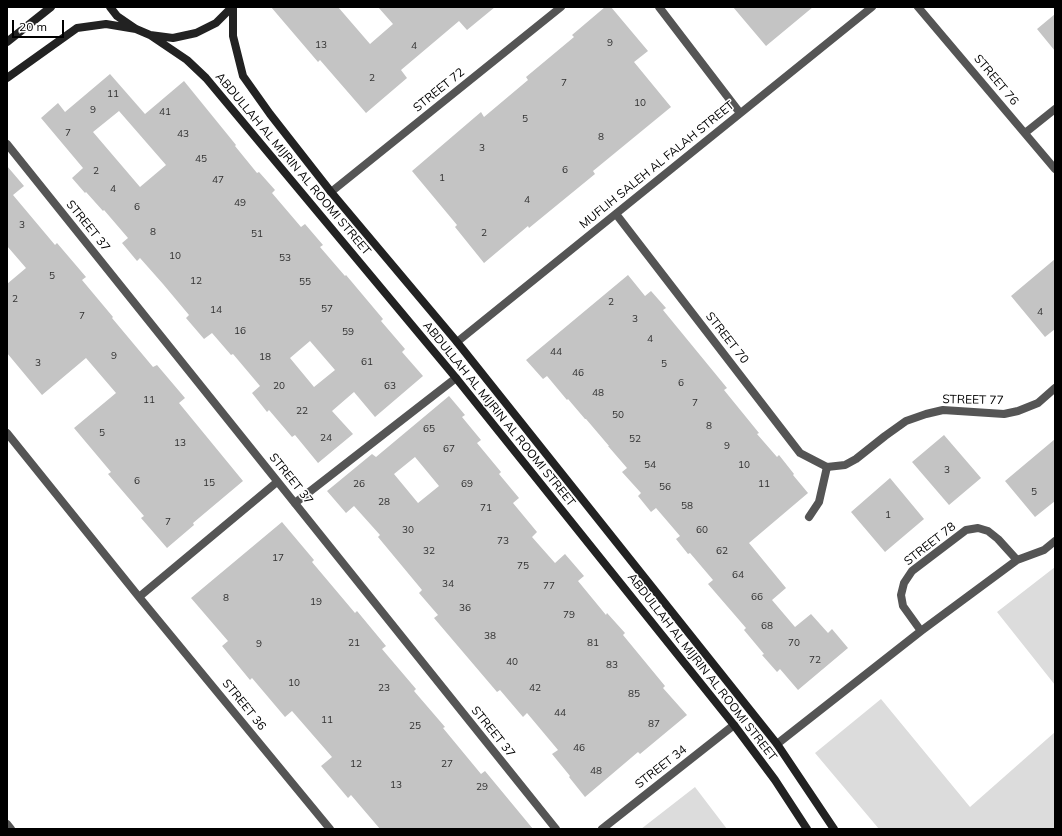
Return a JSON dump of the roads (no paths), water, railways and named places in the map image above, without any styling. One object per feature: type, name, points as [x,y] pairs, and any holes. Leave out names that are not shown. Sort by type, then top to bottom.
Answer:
[{"type":"main road","points":[[7,42],[51,7]]},
{"type":"main road","points":[[110,7],[117,16],[136,30]]},
{"type":"main road","points":[[7,78],[77,28],[106,24],[136,30],[150,35],[173,38],[196,33],[216,23],[232,7]]},
{"type":"main road","name":"ABDULLAH AL MIJRIN AL ROOMI STREET","points":[[232,7],[233,36],[243,76],[270,114],[331,192],[457,342],[777,744],[834,829]]},
{"type":"main road","name":"ABDULLAH AL MIJRIN AL ROOMI STREET","points":[[150,35],[187,60],[206,78],[456,378],[734,725],[775,780],[807,829]]},
{"type":"street","name":"STREET 72","points":[[331,192],[561,7]]},
{"type":"street","points":[[659,7],[740,113]]},
{"type":"street","name":"MUFLIH SALEH AL FALAH STREET","points":[[457,342],[872,7]]},
{"type":"street","name":"STREET 76","points":[[918,7],[1055,169]]},
{"type":"street","points":[[1025,133],[1055,109]]},
{"type":"street","name":"STREET 37","points":[[7,144],[556,829]]},
{"type":"street","name":"STREET 70","points":[[616,214],[800,454],[828,467]]},
{"type":"street","points":[[294,503],[456,378]]},
{"type":"street","name":"STREET 77","points":[[828,467],[845,465],[856,459],[884,436],[906,421],[926,414],[943,410],[1004,414],[1018,412],[1038,403],[1055,388]]},
{"type":"street","name":"STREET 36","points":[[7,433],[139,597],[330,829]]},
{"type":"street","points":[[810,517],[819,502],[828,467]]},
{"type":"street","points":[[139,597],[277,482]]},
{"type":"street","name":"STREET 78","points":[[921,631],[903,606],[901,595],[904,583],[912,572],[966,530],[978,528],[988,532],[998,539],[1017,560]]},
{"type":"street","points":[[777,744],[921,631],[1017,560],[1044,550],[1055,541]]},
{"type":"street","name":"STREET 34","points":[[602,829],[734,725]]},
{"type":"street","points":[[7,824],[11,829]]}]
